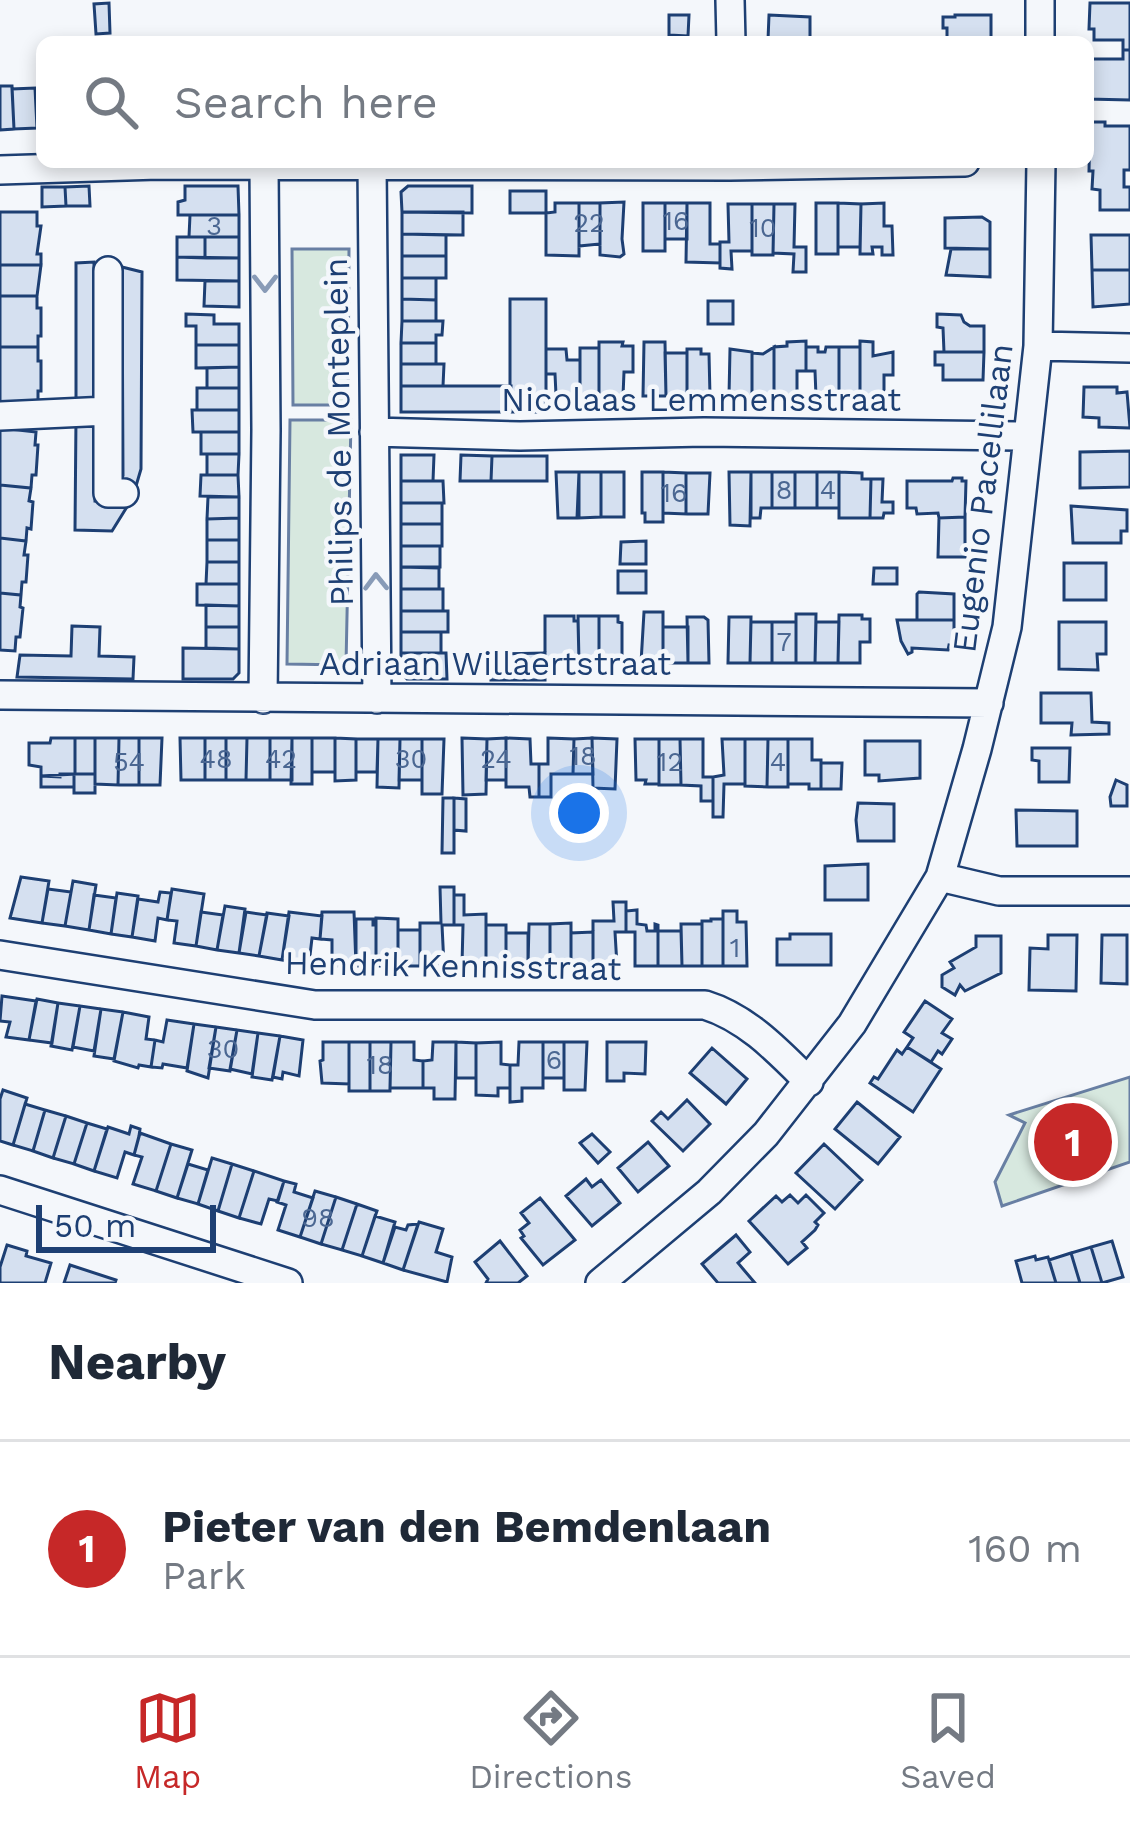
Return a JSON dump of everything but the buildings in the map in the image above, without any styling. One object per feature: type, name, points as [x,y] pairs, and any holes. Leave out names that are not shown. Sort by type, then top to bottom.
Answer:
[{"type":"street","points":[[730,0],[731,36]]},
{"type":"street","points":[[1040,0],[1040,36]]},
{"type":"street","points":[[0,170],[63,168]]},
{"type":"street","points":[[263,699],[264,168]]},
{"type":"street","name":"Philips de Monteplein","points":[[372,168],[377,699]]},
{"type":"street","name":"Eugenio Pacellilaan","points":[[600,1283],[709,1192],[766,1134],[852,1024],[940,877],[1007,627],[1038,346],[1041,168]]},
{"type":"street","points":[[107,271],[108,493],[124,493]]},
{"type":"street","points":[[1038,346],[1130,348]]},
{"type":"street","points":[[0,416],[108,411]]},
{"type":"street","name":"Nicolaas Lemmensstraat","points":[[374,432],[1028,436]]},
{"type":"street","name":"Adriaan Willaertstraat","points":[[0,695],[989,703]]},
{"type":"street","points":[[940,877],[999,891],[1130,891]]},
{"type":"street","name":"Hendrik Kennisstraat","points":[[0,955],[315,1005],[705,1005],[731,1013],[809,1082]]},
{"type":"street","points":[[0,1190],[288,1283]]},
{"type":"shaded area","points":[[292,249],[349,249],[348,405],[293,405]]},
{"type":"shaded area","points":[[290,420],[351,420],[346,665],[287,664]]},
{"type":"shaded area","points":[[1130,1077],[1130,1162],[1002,1206],[995,1182],[1025,1123],[1009,1115]]},
{"type":"place","name":"Pieter van den Bemdenlaan","points":[[1073,1142]]}]
